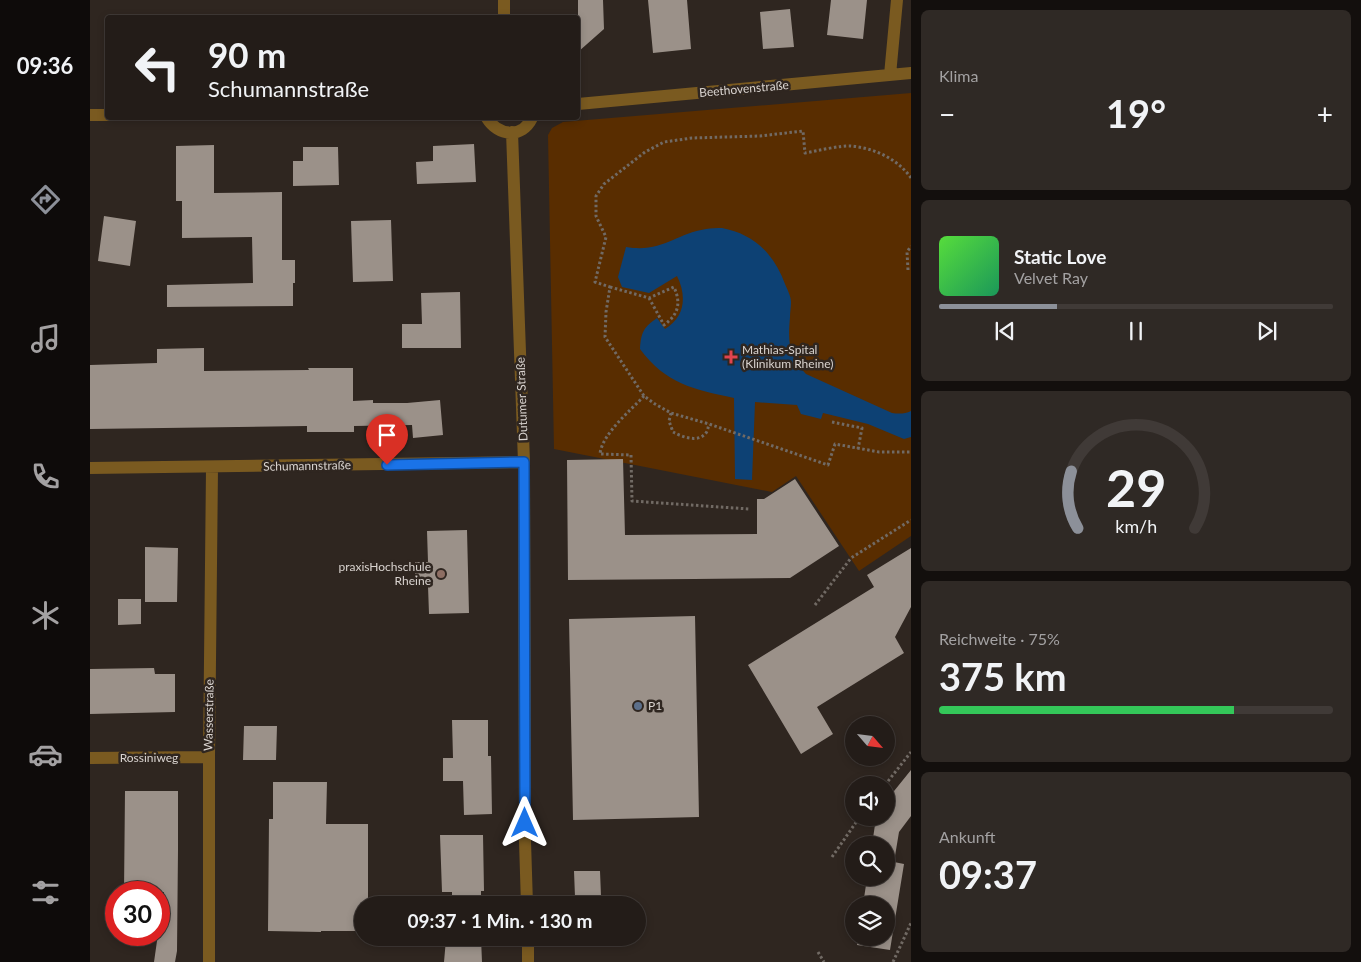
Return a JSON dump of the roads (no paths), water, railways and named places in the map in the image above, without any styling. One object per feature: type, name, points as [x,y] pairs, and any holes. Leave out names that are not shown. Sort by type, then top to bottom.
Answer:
[{"type":"street","points":[[504,0],[504,15]]},
{"type":"street","points":[[890,75],[897,0]]},
{"type":"street","name":"Beethovenstraße","points":[[580,104],[911,73]]},
{"type":"street","points":[[90,115],[105,115]]},
{"type":"street","points":[[488,120],[497,129],[504,132],[519,131],[530,120]]},
{"type":"street","name":"Dutumer Straße","points":[[512,132],[524,462],[527,896]]},
{"type":"street","name":"Schumannstraße","points":[[90,468],[212,468],[524,462]]},
{"type":"street","name":"Wasserstraße","points":[[209,962],[212,468]]},
{"type":"street","name":"Rossiniweg","points":[[90,758],[209,757]]},
{"type":"street","points":[[528,946],[528,962]]},
{"type":"water","points":[[722,228],[753,240],[775,263],[791,300],[790,348],[796,361],[806,374],[892,413],[902,414],[911,411],[911,437],[904,439],[868,424],[823,413],[821,419],[801,414],[797,405],[755,402],[752,480],[735,479],[734,398],[693,388],[670,378],[650,361],[640,349],[642,334],[649,324],[657,318],[665,329],[677,318],[683,298],[677,276],[649,293],[622,287],[618,277],[626,247],[649,247],[695,231]]},
{"type":"place","name":"Mathias-Spital (Klinikum Rheine)","points":[[731,357]]},
{"type":"place","name":"praxisHochschule Rheine","points":[[441,574]]},
{"type":"place","name":"P1","points":[[638,706]]}]
